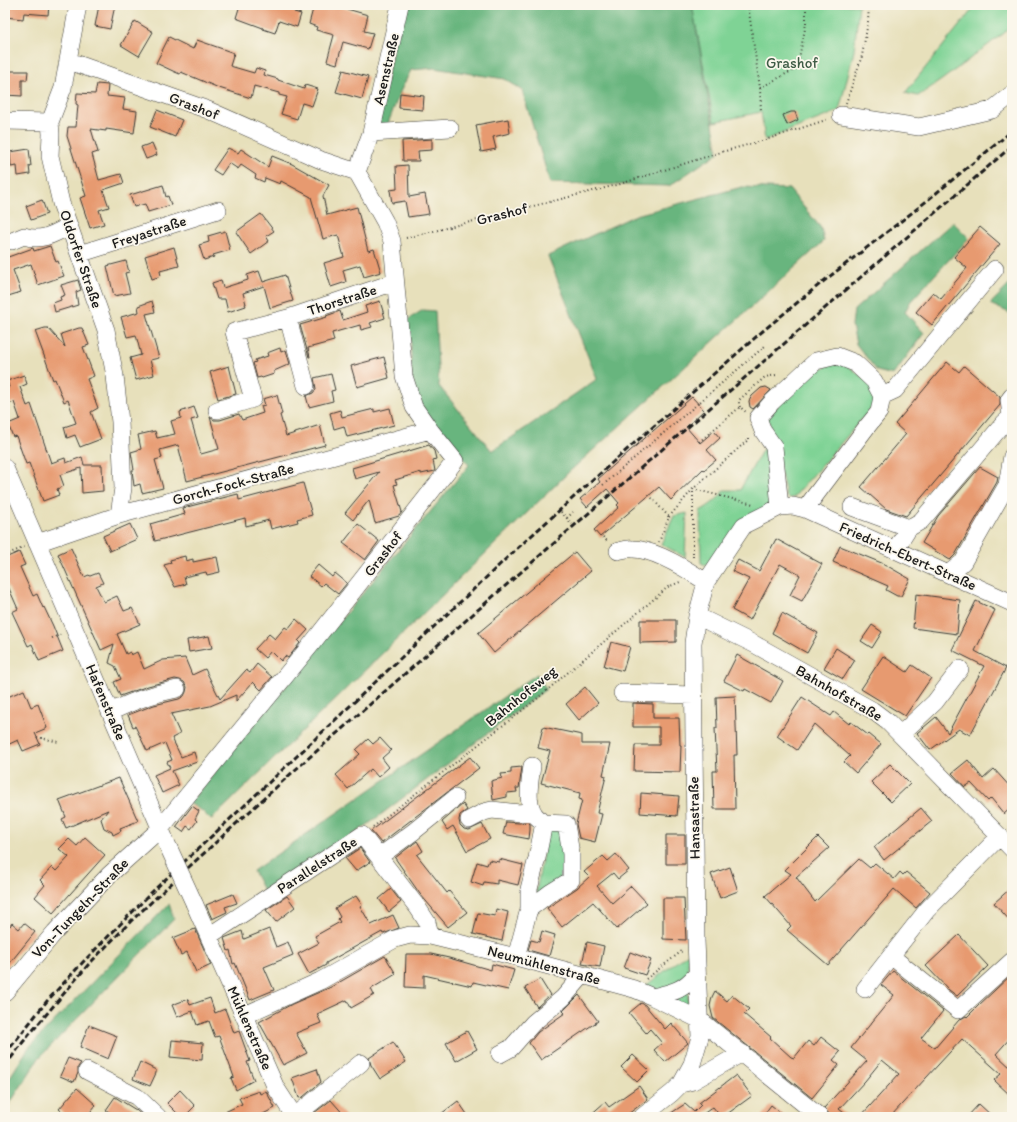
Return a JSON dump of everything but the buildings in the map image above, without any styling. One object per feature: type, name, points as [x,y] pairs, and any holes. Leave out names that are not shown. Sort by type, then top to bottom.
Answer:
[{"type":"street","name":"Oldorfer Straße","points":[[78,5],[63,88],[50,122],[50,156],[61,203],[106,330],[115,376],[120,422],[123,488],[119,515]]},
{"type":"street","name":"Asenstraße","points":[[357,172],[371,133],[400,5]]},
{"type":"street","name":"Grashof","points":[[69,61],[208,110],[321,160],[357,172],[385,222],[392,241],[404,376],[414,407],[455,461],[310,646],[160,829]]},
{"type":"street","points":[[842,115],[919,127],[992,110],[1012,94]]},
{"type":"street","points":[[5,121],[50,122]]},
{"type":"street","points":[[371,133],[450,128]]},
{"type":"street","name":"Freyastraße","points":[[79,254],[218,210]]},
{"type":"street","points":[[12,241],[24,236],[30,238],[41,238],[53,235],[69,226]]},
{"type":"street","points":[[882,396],[895,390],[995,269]]},
{"type":"street","name":"Thorstraße","points":[[217,410],[252,399],[234,332],[288,318],[395,282]]},
{"type":"street","name":"Thorstraße","points":[[288,318],[306,386]]},
{"type":"street","points":[[697,616],[706,582],[744,525],[777,508],[774,447],[763,431],[758,418],[772,402],[816,361],[837,356],[855,363],[874,381],[882,396],[879,412],[805,510]]},
{"type":"street","points":[[895,550],[909,528],[921,522],[1004,423],[1012,416],[1009,400],[1012,396]]},
{"type":"street","name":"Gorch-Fock-Straße","points":[[37,543],[119,515],[430,430]]},
{"type":"street","points":[[948,574],[963,562],[1007,485],[1012,456]]},
{"type":"street","name":"Hafenstraße","points":[[5,468],[160,829],[209,936]]},
{"type":"street","name":"Friedrich-Ebert-Straße","points":[[777,508],[793,506],[805,510],[1012,603]]},
{"type":"street","points":[[852,507],[909,528]]},
{"type":"street","points":[[618,551],[632,548],[645,550],[688,570],[706,582]]},
{"type":"street","name":"Hansastraße","points":[[681,1084],[692,1064],[700,1037],[696,940],[693,695],[693,643],[697,616]]},
{"type":"street","name":"Bahnhofstraße","points":[[697,616],[754,644],[872,710],[901,734],[1012,849]]},
{"type":"street","points":[[901,734],[935,702],[960,670]]},
{"type":"street","points":[[110,712],[136,700],[177,689]]},
{"type":"street","points":[[622,693],[693,695]]},
{"type":"street","points":[[516,957],[529,909],[529,888],[537,858],[538,817],[530,802],[532,766]]},
{"type":"street","points":[[379,857],[455,798]]},
{"type":"street","points":[[469,820],[484,812],[492,810],[520,813],[566,824],[571,854],[571,880],[550,893],[529,909]]},
{"type":"street","name":"Von-Tungeln-Straße","points":[[7,986],[109,875],[160,829]]},
{"type":"street","name":"Parallelstraße","points":[[209,936],[362,835],[427,922],[430,936]]},
{"type":"street","points":[[865,989],[927,910],[1000,836]]},
{"type":"street","name":"Neumühlenstraße","points":[[245,1015],[320,981],[395,939],[410,935],[430,936],[583,975],[634,989],[653,997],[700,1020],[820,1117]]},
{"type":"street","name":"Mühlenstraße","points":[[209,936],[276,1088],[292,1115]]},
{"type":"street","points":[[891,956],[958,1010],[1012,961]]},
{"type":"street","points":[[653,997],[674,992],[688,985],[697,974]]},
{"type":"street","points":[[500,1054],[511,1048],[533,1023],[563,998],[583,975]]},
{"type":"street","points":[[642,1117],[681,1084],[692,1081],[742,1053]]},
{"type":"street","points":[[292,1115],[361,1063]]},
{"type":"street","points":[[87,1071],[137,1097],[158,1117]]},
{"type":"path","points":[[748,5],[760,88],[761,112]]},
{"type":"path","points":[[760,88],[798,68],[806,24],[806,5]]},
{"type":"path","points":[[842,115],[862,56],[868,22],[869,5]]},
{"type":"path","name":"Grashof","points":[[392,241],[617,185],[842,115]]},
{"type":"path","points":[[603,485],[765,346]]},
{"type":"path","points":[[748,413],[740,407],[739,400],[765,377],[776,375]]},
{"type":"path","points":[[699,442],[740,407]]},
{"type":"path","points":[[655,554],[669,517],[693,489],[749,439],[748,432]]},
{"type":"path","points":[[693,489],[777,508]]},
{"type":"path","points":[[688,570],[692,559],[693,489]]},
{"type":"path","points":[[649,495],[669,517]]},
{"type":"path","points":[[561,512],[572,524]]},
{"type":"path","points":[[567,518],[573,512]]},
{"type":"path","points":[[5,555],[37,543]]},
{"type":"path","name":"Bahnhofsweg","points":[[362,835],[538,698],[668,587],[680,583],[688,570]]},
{"type":"path","points":[[37,737],[59,742]]},
{"type":"path","points":[[634,989],[696,940]]},
{"type":"green space","points":[[402,5],[692,5],[718,153],[669,186],[550,183],[522,90],[505,79],[434,68],[411,70],[400,92],[387,126],[377,126]]},
{"type":"green space","name":"Grashof","points":[[692,5],[859,5],[854,51],[839,111],[765,140],[761,112],[714,122]]},
{"type":"green space","points":[[976,5],[1012,5],[1012,27],[918,96],[905,93]]},
{"type":"green space","points":[[742,187],[789,189],[821,228],[824,241],[570,471],[211,820],[202,811],[189,803],[469,465],[433,428],[411,391],[411,344],[407,320],[423,310],[435,311],[439,386],[492,451],[597,379],[548,256],[636,215]]},
{"type":"green space","points":[[953,222],[969,238],[910,302],[905,312],[924,333],[893,375],[877,371],[856,344],[852,325],[854,310]]},
{"type":"green space","points":[[1012,282],[1012,314],[990,304]]},
{"type":"green space","points":[[834,363],[846,364],[871,384],[876,401],[870,410],[793,498],[788,498],[786,495],[767,415],[818,370]]},
{"type":"green space","points":[[764,447],[771,454],[773,502],[708,566],[701,563],[700,511],[714,502],[724,490],[740,490]]},
{"type":"green space","points":[[687,513],[685,557],[661,544],[674,516]]},
{"type":"green space","points":[[537,674],[546,689],[362,829],[264,892],[253,871]]},
{"type":"green space","points":[[562,829],[566,877],[535,899],[547,831]]},
{"type":"green space","points":[[169,904],[174,919],[39,1058],[5,1111],[5,1085],[29,1047]]},
{"type":"green space","points":[[688,953],[688,1008],[644,987]]},
{"type":"railway","points":[[5,1054],[47,1001],[154,890],[510,555],[614,461],[764,330],[820,284],[918,208],[1012,131]]},
{"type":"railway","points":[[5,1066],[23,1042],[88,965],[131,921],[295,770],[1012,146]]}]
